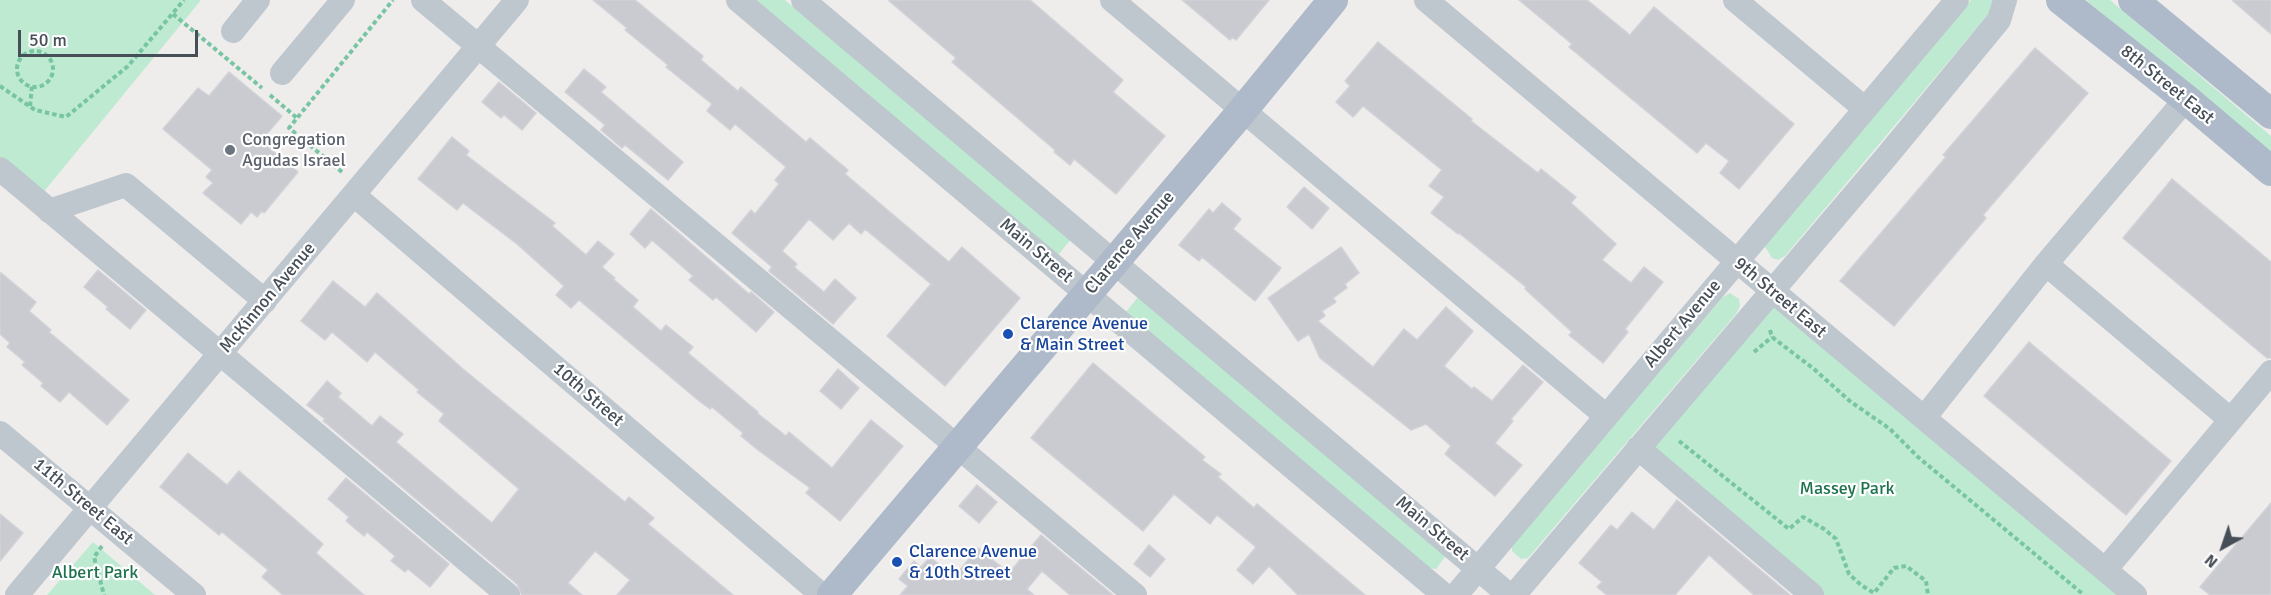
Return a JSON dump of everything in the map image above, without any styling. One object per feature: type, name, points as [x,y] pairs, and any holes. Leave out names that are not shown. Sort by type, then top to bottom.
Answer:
[{"type":"main road","name":"Clarence Avenue","points":[[832,595],[1243,110],[1333,0]]},
{"type":"main road","name":"8th Street East","points":[[2061,0],[2186,99],[2271,171]]},
{"type":"main road","points":[[2133,0],[2271,114]]},
{"type":"street","points":[[232,31],[258,0]]},
{"type":"street","points":[[282,73],[343,0]]},
{"type":"street","points":[[423,0],[1134,595]]},
{"type":"street","name":"McKinnon Avenue","points":[[17,595],[518,0]]},
{"type":"street","name":"Main Street","points":[[738,0],[1444,595]]},
{"type":"street","name":"Main Street","points":[[803,0],[1509,595]]},
{"type":"street","points":[[1112,0],[1606,416]]},
{"type":"street","name":"9th Street East","points":[[1426,0],[2135,595]]},
{"type":"street","points":[[1735,0],[1864,108]]},
{"type":"street","name":"Albert Avenue","points":[[1456,595],[1957,0]]},
{"type":"street","points":[[1514,595],[1638,448],[1780,299],[1887,156],[1999,20],[2005,0]]},
{"type":"street","points":[[1924,418],[2046,264],[2186,99]]},
{"type":"street","points":[[0,170],[508,595]]},
{"type":"street","points":[[50,211],[126,185],[265,301]]},
{"type":"street","name":"10th Street","points":[[354,195],[822,595]]},
{"type":"street","points":[[2046,264],[2231,420]]},
{"type":"street","points":[[2105,570],[2271,372]]},
{"type":"street","name":"11th Street East","points":[[0,433],[194,595]]},
{"type":"street","points":[[1638,448],[1812,595]]},
{"type":"path","points":[[0,86],[35,110],[66,117],[128,66],[184,0]]},
{"type":"path","points":[[371,173],[358,160],[345,175],[289,128],[393,0]]},
{"type":"path","points":[[173,14],[297,118]]},
{"type":"path","points":[[39,51],[50,60],[52,72],[45,84],[32,87],[24,84],[19,78],[17,64],[27,52],[39,51]]},
{"type":"path","points":[[30,106],[32,87]]},
{"type":"path","points":[[1780,299],[1769,331],[1772,337],[1814,369],[1851,402],[1890,429],[1918,457],[2084,595]]},
{"type":"path","points":[[1679,441],[1789,529],[1803,517],[1836,538],[1849,574],[1874,594],[1894,568],[1906,566],[1926,581],[1928,595]]},
{"type":"path","points":[[104,595],[93,557],[116,530]]},
{"type":"green space","points":[[0,0],[201,0],[37,200],[0,169]]},
{"type":"green space","points":[[750,0],[785,0],[1071,239],[1055,259]]},
{"type":"green space","points":[[1971,0],[1992,0],[1991,11],[1785,256],[1778,260],[1772,258],[1765,247],[1768,242]]},
{"type":"green space","points":[[2086,0],[2110,0],[2271,136],[2271,155]]},
{"type":"green space","points":[[1144,290],[1443,551],[1445,557],[1436,569],[1429,568],[1125,313]]},
{"type":"green space","name":"Massey Park","points":[[1772,292],[2136,595],[1812,595],[1638,448]]},
{"type":"green space","points":[[1730,293],[1739,299],[1740,306],[1736,314],[1528,558],[1521,559],[1512,551],[1512,545],[1723,297]]},
{"type":"green space","name":"Albert Park","points":[[93,542],[155,595],[47,595]]},
{"type":"building","points":[[593,0],[635,0],[703,56],[701,60],[738,91],[741,87],[806,142],[810,138],[848,170],[845,174],[949,262],[962,247],[1020,298],[945,386],[887,336],[931,284],[865,229],[861,234],[849,223],[833,240],[809,219],[782,251],[797,264],[794,267],[824,292],[835,279],[856,298],[833,324],[769,271],[772,267],[732,233],[751,210],[755,214],[779,184],[775,180],[786,167],[735,124],[730,130],[707,111],[712,104],[666,67],[668,65]]},
{"type":"building","points":[[888,0],[1030,0],[1123,80],[1113,92],[1165,136],[1116,194],[1074,159],[1070,165],[1054,152],[1055,150],[952,62],[956,58]]},
{"type":"building","points":[[1182,0],[1269,0],[1236,40],[1232,37],[1230,40]]},
{"type":"building","points":[[1519,0],[1587,0],[1630,35],[1654,7],[1794,124],[1739,189],[1720,173],[1729,161],[1706,143],[1697,153],[1569,47],[1572,44]]},
{"type":"building","points":[[2232,0],[2271,0],[2271,34]]},
{"type":"building","points":[[1378,42],[1472,119],[1471,121],[1538,173],[1541,169],[1576,197],[1571,203],[1616,244],[1602,260],[1631,283],[1644,267],[1663,282],[1625,329],[1628,332],[1603,363],[1569,335],[1572,332],[1525,289],[1526,287],[1431,213],[1444,197],[1429,186],[1442,170],[1363,106],[1353,117],[1336,102],[1350,86],[1345,81]]},
{"type":"building","points":[[2035,48],[2088,93],[1983,215],[1986,218],[1894,326],[1840,281],[1946,157],[1943,155]]},
{"type":"building","points":[[584,69],[606,87],[601,92],[683,162],[668,180],[625,145],[622,148],[601,130],[605,125],[565,92]]},
{"type":"building","name":"Congregation Agudas Israel","points":[[229,72],[282,116],[261,141],[298,172],[264,213],[262,211],[257,217],[251,212],[241,224],[203,193],[213,183],[206,177],[212,170],[163,129],[198,88],[209,96]]},
{"type":"building","points":[[499,82],[536,113],[522,130],[504,115],[501,118],[482,102]]},
{"type":"building","points":[[452,137],[469,151],[466,155],[555,223],[552,226],[586,255],[598,241],[614,254],[602,267],[638,300],[633,307],[661,331],[666,325],[693,347],[688,353],[757,413],[786,436],[789,432],[832,468],[871,420],[903,446],[840,521],[806,493],[810,488],[758,450],[741,436],[743,433],[712,407],[710,409],[698,400],[579,300],[571,308],[556,295],[564,286],[517,244],[463,203],[457,210],[418,179]]},
{"type":"building","points":[[2172,179],[2271,262],[2271,358],[2267,358],[2123,238]]},
{"type":"building","points":[[1304,187],[1329,208],[1312,229],[1287,207]]},
{"type":"building","points":[[1222,203],[1241,219],[1233,229],[1281,268],[1255,301],[1202,257],[1199,261],[1179,245],[1209,209],[1213,213]]},
{"type":"building","points":[[651,209],[749,294],[751,292],[774,312],[756,332],[716,297],[713,300],[689,280],[693,276],[652,240],[645,248],[630,234]]},
{"type":"building","points":[[1341,247],[1359,273],[1345,284],[1347,288],[1333,298],[1336,302],[1322,311],[1325,316],[1318,321],[1373,367],[1404,329],[1417,340],[1446,307],[1473,331],[1444,366],[1472,389],[1474,387],[1492,401],[1523,365],[1543,382],[1511,419],[1513,421],[1495,443],[1522,465],[1495,496],[1445,454],[1451,446],[1426,424],[1411,430],[1320,358],[1309,334],[1298,341],[1268,298]]},
{"type":"building","points":[[98,270],[146,310],[130,329],[84,287]]},
{"type":"building","points":[[0,272],[36,302],[29,311],[51,330],[49,332],[129,400],[107,425],[69,392],[60,402],[41,386],[43,383],[22,365],[25,362],[7,347],[10,343],[0,334]]},
{"type":"building","points":[[333,281],[365,307],[377,293],[463,369],[625,502],[629,497],[654,518],[648,524],[733,595],[617,595],[630,580],[595,551],[568,583],[582,595],[522,595],[517,584],[307,405],[327,381],[341,393],[338,397],[372,426],[380,416],[403,434],[396,442],[492,523],[519,489],[439,421],[444,414],[375,352],[367,362],[332,332],[325,340],[301,321]]},
{"type":"building","points":[[2029,342],[2171,461],[2126,515],[1984,396]]},
{"type":"building","points":[[1093,363],[1205,457],[1202,460],[1221,474],[1218,477],[1254,508],[1257,504],[1365,595],[1298,595],[1269,566],[1253,584],[1237,570],[1256,547],[1217,515],[1210,524],[1174,494],[1143,531],[1031,438]]},
{"type":"building","points":[[838,369],[859,388],[841,409],[820,391]]},
{"type":"building","points":[[188,453],[227,485],[239,471],[323,544],[316,553],[364,595],[283,595],[262,577],[268,570],[222,532],[219,535],[160,487]]},
{"type":"building","points":[[346,478],[449,564],[430,587],[408,569],[405,572],[391,561],[395,556],[367,532],[364,536],[346,521],[349,517],[328,499]]},
{"type":"building","points":[[977,485],[997,502],[979,523],[959,506]]},
{"type":"building","points":[[1677,500],[1790,595],[1754,595],[1709,555],[1675,595],[1607,595],[1597,587],[1602,582],[1579,563],[1611,525],[1617,530],[1632,512],[1654,530]]},
{"type":"building","points":[[2271,503],[2271,595],[2210,595],[2200,587]]},
{"type":"building","points":[[0,514],[23,533],[0,561]]},
{"type":"building","points":[[1041,535],[1113,595],[1070,595],[1042,571],[1027,589],[1034,595],[900,595],[908,586],[899,579],[914,561],[921,567],[930,557],[949,573],[954,567],[959,571],[978,548],[1009,573]]},
{"type":"building","points":[[1149,545],[1165,559],[1150,577],[1134,564]]},
{"type":"place","name":"Congregation Agudas Israel","points":[[230,150]]},
{"type":"place","name":"Clarence Avenue & Main Street","points":[[1008,334]]},
{"type":"place","name":"Clarence Avenue & 10th Street","points":[[897,562]]}]
